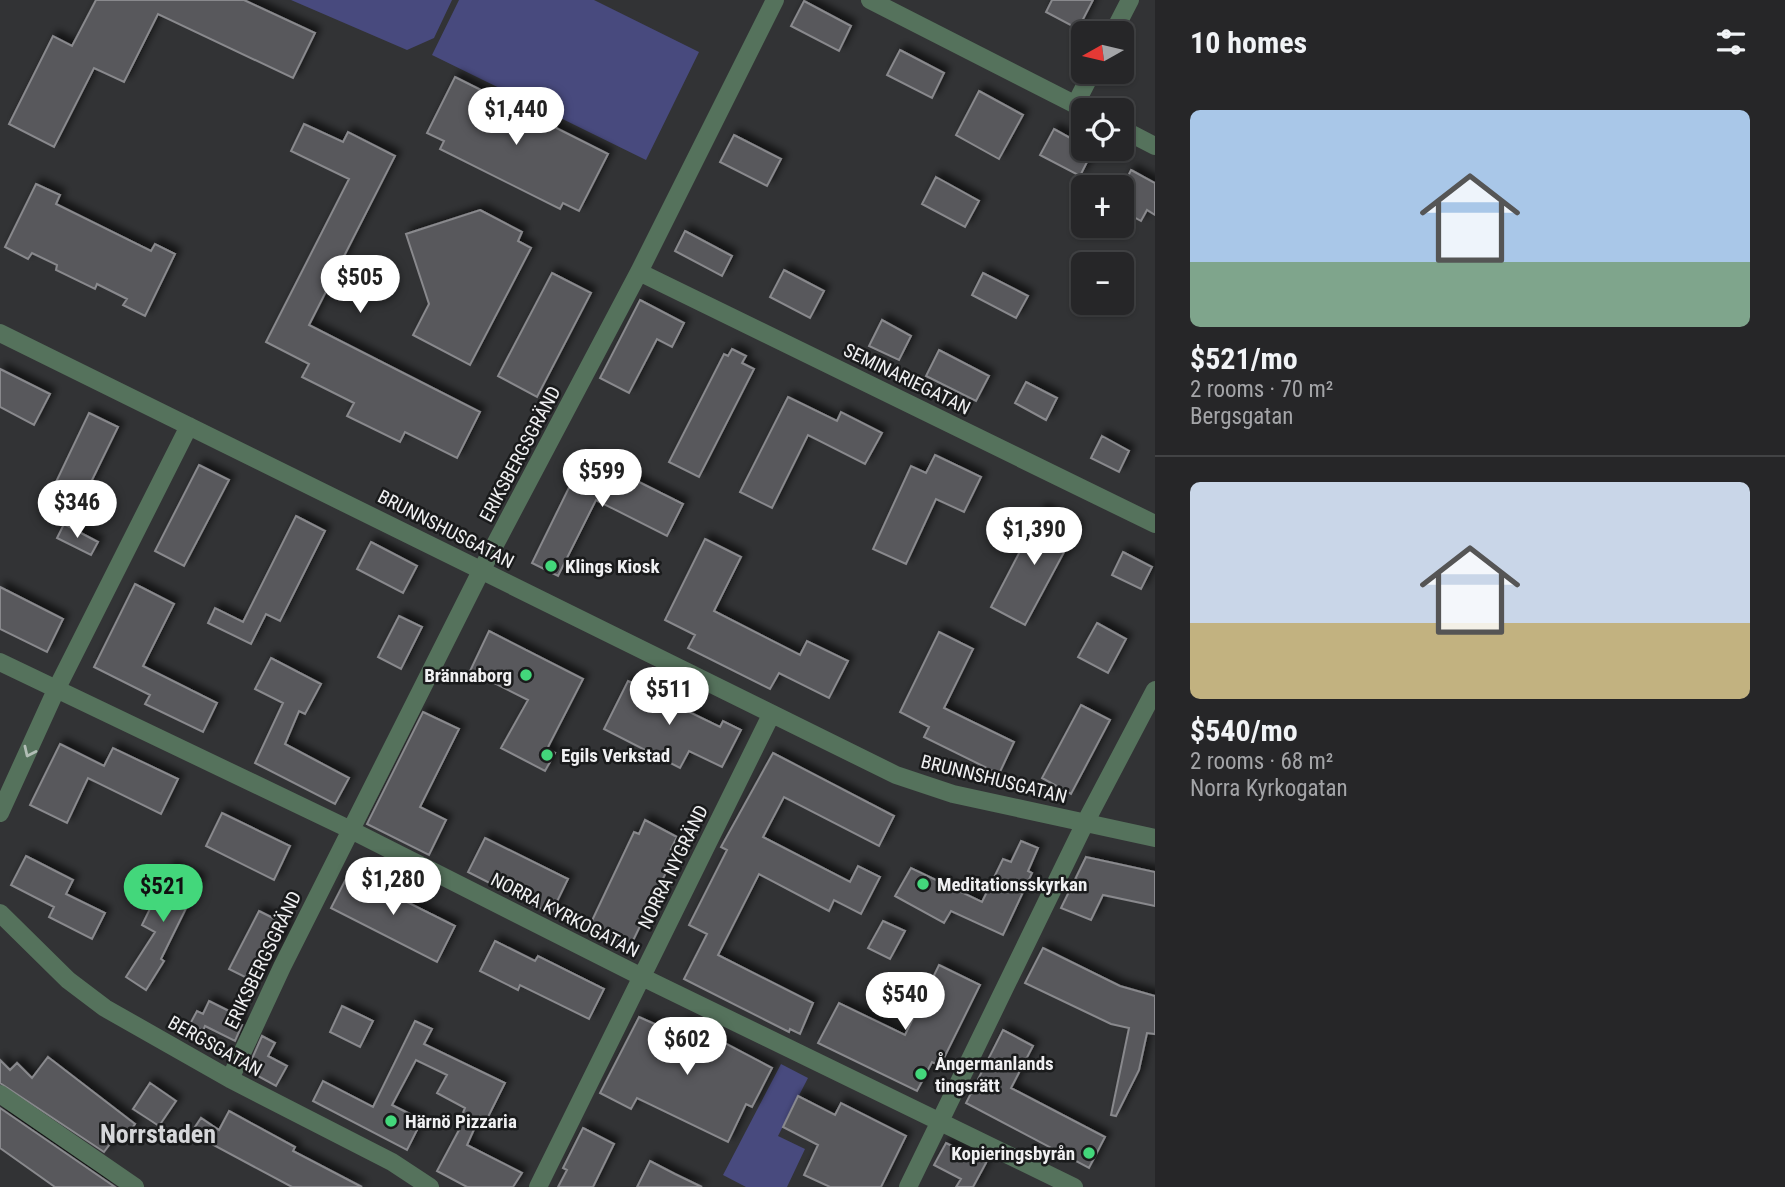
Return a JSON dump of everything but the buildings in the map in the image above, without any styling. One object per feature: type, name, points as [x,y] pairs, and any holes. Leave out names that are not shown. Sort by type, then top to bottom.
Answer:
[{"type":"street","name":"ERIKSBERGSGRÄND","points":[[230,1079],[481,571],[639,272],[775,0]]},
{"type":"street","points":[[870,0],[1071,102]]},
{"type":"street","points":[[1119,21],[1130,0]]},
{"type":"street","points":[[1134,135],[1155,146]]},
{"type":"street","name":"SEMINARIEGATAN","points":[[639,272],[1155,524]]},
{"type":"street","name":"BRUNNSHUSGATAN","points":[[0,333],[481,571],[639,646],[771,715],[923,786],[1155,838]]},
{"type":"street","points":[[0,813],[56,690],[190,426]]},
{"type":"street","name":"NORRA KYRKOGATAN","points":[[0,662],[351,830],[642,977],[1073,1187]]},
{"type":"street","points":[[908,1187],[1085,823],[1155,690]]},
{"type":"street","name":"NORRA NYGRÄND","points":[[538,1187],[771,715]]},
{"type":"street","name":"BERGSGATAN","points":[[0,913],[68,980],[105,1008],[230,1079],[392,1162],[429,1187]]},
{"type":"street","points":[[0,1094],[135,1187]]},
{"type":"shaded area","points":[[291,0],[452,0],[434,38],[407,50]]},
{"type":"shaded area","points":[[459,0],[594,0],[699,52],[646,160],[432,55]]},
{"type":"shaded area","points":[[781,1064],[808,1078],[778,1136],[805,1149],[787,1187],[746,1187],[723,1175]]},
{"type":"place","name":"Klings Kiosk","points":[[551,566]]},
{"type":"place","name":"Brännaborg","points":[[526,675]]},
{"type":"place","name":"Egils Verkstad","points":[[547,755]]},
{"type":"place","name":"Meditationsskyrkan","points":[[923,884]]},
{"type":"place","name":"Ångermanlands tingsrätt","points":[[921,1074]]},
{"type":"place","name":"Härnö Pizzaria","points":[[391,1121]]},
{"type":"place","name":"Kopieringsbyrån","points":[[1089,1153]]},
{"type":"district","name":"Norrstaden","points":[[158,1134]]}]
